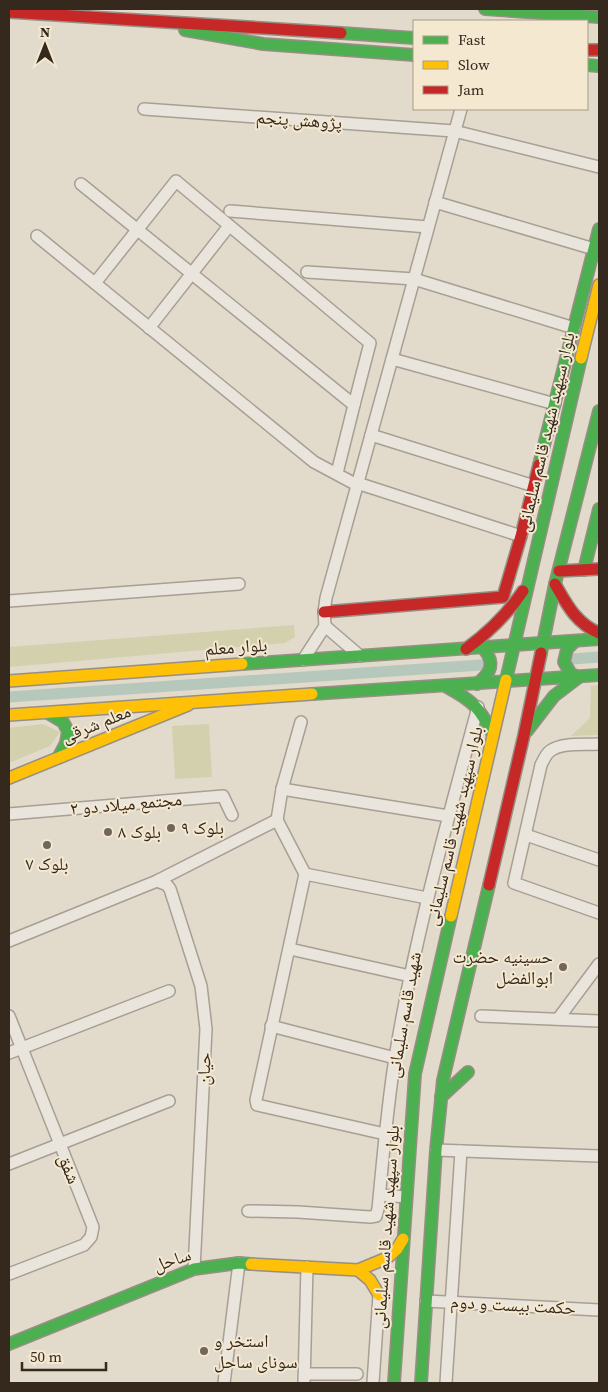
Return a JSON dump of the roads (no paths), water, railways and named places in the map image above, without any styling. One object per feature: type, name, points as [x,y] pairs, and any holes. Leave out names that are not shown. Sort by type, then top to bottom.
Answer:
[{"type":"main road","points":[[485,9],[599,16]]},
{"type":"main road","points":[[9,12],[413,38]]},
{"type":"main road","points":[[132,20],[263,44],[413,56]]},
{"type":"main road","points":[[324,612],[503,597],[530,502],[599,229]]},
{"type":"main road","name":"بلوار سپهبد شهید قاسم سلیمانی","points":[[394,1383],[415,1074],[546,504],[599,285]]},
{"type":"main road","points":[[421,1383],[436,1150],[443,1080],[524,735],[555,584],[599,411]]},
{"type":"main road","points":[[586,467],[599,456]]},
{"type":"main road","points":[[530,502],[546,504]]},
{"type":"main road","points":[[584,570],[599,509]]},
{"type":"main road","points":[[559,571],[599,569]]},
{"type":"main road","points":[[466,649],[492,630],[510,612],[530,580]]},
{"type":"main road","points":[[555,584],[577,621],[588,629],[599,633]]},
{"type":"main road","name":"بلوار معلم","points":[[9,681],[599,639]]},
{"type":"main road","points":[[574,641],[564,653],[564,662],[571,674],[579,677]]},
{"type":"main road","points":[[477,684],[486,679],[491,665],[489,655],[483,648]]},
{"type":"main road","points":[[9,715],[599,675]]},
{"type":"main road","points":[[524,735],[554,696],[579,677]]},
{"type":"main road","points":[[447,686],[470,699],[478,706],[493,735]]},
{"type":"main road","name":"معلم شرقی","points":[[9,778],[196,702]]},
{"type":"main road","points":[[48,713],[63,719],[68,729],[69,740],[58,758]]},
{"type":"main road","points":[[441,1097],[468,1072]]},
{"type":"main road","name":"ساحل","points":[[9,1344],[194,1269],[239,1263],[358,1270],[378,1264],[387,1258],[403,1239]]},
{"type":"main road","points":[[358,1270],[370,1280],[379,1294]]},
{"type":"street","name":"پژوهش پنجم","points":[[144,109],[454,131],[599,167]]},
{"type":"street","points":[[303,660],[325,626],[326,598],[460,110]]},
{"type":"street","points":[[95,283],[176,181],[370,343],[336,473]]},
{"type":"street","points":[[81,184],[354,404]]},
{"type":"street","points":[[435,202],[594,249]]},
{"type":"street","points":[[230,211],[428,227]]},
{"type":"street","points":[[149,328],[229,226]]},
{"type":"street","points":[[37,236],[314,462],[357,484],[521,536]]},
{"type":"street","points":[[308,272],[414,279],[574,328]]},
{"type":"street","points":[[392,359],[555,404]]},
{"type":"street","points":[[370,435],[534,486]]},
{"type":"street","points":[[9,601],[239,584]]},
{"type":"street","points":[[325,626],[360,656]]},
{"type":"street","name":"شهید قاسم سلیمانی","points":[[248,1211],[376,1216],[395,1058],[410,976],[427,898],[478,706]]},
{"type":"street","points":[[301,722],[282,789],[277,820],[305,874],[290,949],[271,1026],[256,1100],[257,1105],[385,1134]]},
{"type":"street","points":[[599,744],[560,747],[549,752],[541,765],[514,883],[599,913]]},
{"type":"street","points":[[282,789],[448,816]]},
{"type":"street","name":"مجتمع میلاد دو ۲","points":[[9,812],[223,796],[232,815]]},
{"type":"street","points":[[9,941],[157,881],[277,820]]},
{"type":"street","points":[[526,835],[599,860]]},
{"type":"street","points":[[305,874],[427,898]]},
{"type":"street","name":"حیان","points":[[157,881],[167,885],[173,898],[201,986],[206,1029],[194,1269]]},
{"type":"street","points":[[290,949],[410,976]]},
{"type":"street","points":[[558,1019],[599,964]]},
{"type":"street","points":[[9,1053],[169,991]]},
{"type":"street","name":"شفق","points":[[9,1016],[93,1227],[91,1237],[84,1245],[9,1274]]},
{"type":"street","points":[[481,1016],[599,1021]]},
{"type":"street","points":[[271,1026],[395,1058]]},
{"type":"street","points":[[9,1164],[169,1101]]},
{"type":"street","points":[[436,1150],[599,1156]]},
{"type":"street","points":[[446,1383],[461,1151]]},
{"type":"street","points":[[380,1195],[406,1197]]},
{"type":"street","points":[[224,1383],[239,1263]]},
{"type":"street","points":[[307,1267],[304,1378],[357,1374]]},
{"type":"street","points":[[373,1383],[379,1294]]},
{"type":"street","name":"حکمت بیست و دوم","points":[[426,1301],[599,1310]]},
{"type":"waterway","points":[[572,659],[599,657]]},
{"type":"waterway","points":[[9,697],[481,665]]},
{"type":"place","name":"بلوک ۹","points":[[171,828]]},
{"type":"place","name":"بلوک ۸","points":[[108,832]]},
{"type":"place","name":"بلوک ۷","points":[[47,845]]},
{"type":"place","name":"حسینیه حضرت ابوالفضل","points":[[563,967]]},
{"type":"place","name":"استخر و سونای ساحل","points":[[204,1351]]}]
